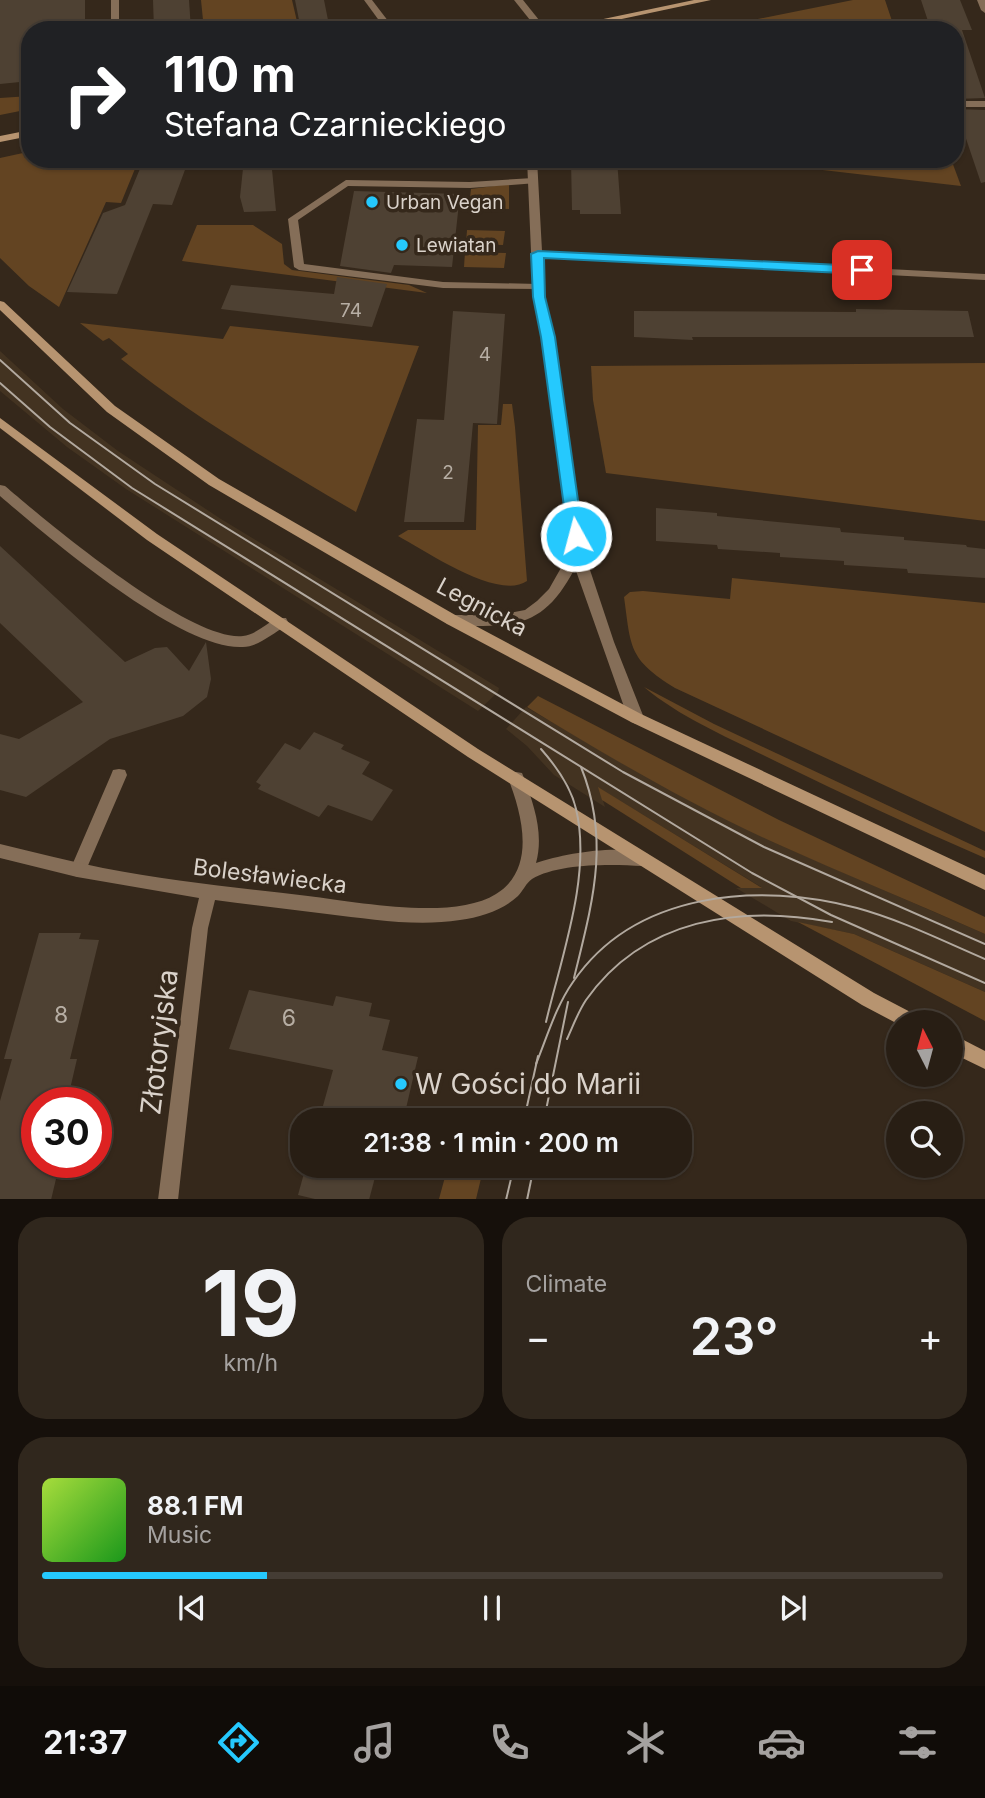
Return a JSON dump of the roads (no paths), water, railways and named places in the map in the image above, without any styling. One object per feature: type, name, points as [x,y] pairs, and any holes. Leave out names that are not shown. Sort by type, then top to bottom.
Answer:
[{"type":"main road","points":[[601,21],[707,0]]},
{"type":"main road","points":[[0,139],[21,135]]},
{"type":"main road","name":"Legnicka","points":[[0,304],[111,409],[214,482],[452,620],[636,718],[985,883]]},
{"type":"main road","points":[[0,422],[152,537],[473,753],[889,1010]]},
{"type":"main road","points":[[963,1049],[985,1060]]},
{"type":"street","points":[[115,0],[115,21]]},
{"type":"street","points":[[368,0],[384,21]]},
{"type":"street","points":[[517,0],[535,21]]},
{"type":"street","points":[[981,0],[985,10]]},
{"type":"street","points":[[964,104],[985,104]]},
{"type":"street","points":[[532,168],[538,287],[577,552],[636,718]]},
{"type":"street","points":[[533,181],[470,185],[346,183],[293,219],[299,267],[443,285],[538,287]]},
{"type":"street","points":[[538,254],[985,277]]},
{"type":"street","points":[[0,489],[83,558],[205,635],[241,642],[281,622]]},
{"type":"street","points":[[452,620],[503,622],[540,607],[556,593],[577,552]]},
{"type":"street","points":[[78,870],[119,775]]},
{"type":"street","points":[[516,778],[530,818],[532,839],[524,875]]},
{"type":"street","name":"Bolesławiecka","points":[[0,852],[78,870],[209,892],[380,912],[445,915],[483,908],[504,899],[524,875],[577,858],[601,856],[642,859]]},
{"type":"street","name":"Złotoryjska","points":[[168,1199],[200,928],[209,892]]},
{"type":"tram line","points":[[0,360],[70,423],[155,484],[623,772],[764,847],[985,944]]},
{"type":"tram line","points":[[0,383],[50,427],[132,488],[752,873],[799,898]]},
{"type":"tram line","points":[[541,749],[571,793],[580,834],[580,861],[573,916],[546,1022]]},
{"type":"tram line","points":[[574,978],[592,898],[597,847],[590,794],[581,767]]},
{"type":"tram line","points":[[537,1063],[557,1011],[573,982],[599,952],[630,928],[664,912],[702,901],[740,896],[799,898]]},
{"type":"tram line","points":[[799,898],[857,908],[890,918],[985,959]]},
{"type":"tram line","points":[[799,898],[831,915],[985,983]]},
{"type":"tram line","points":[[567,1039],[586,1000],[609,972],[636,951],[665,935],[696,924],[763,915],[832,922]]},
{"type":"tram line","points":[[546,1108],[568,1002]]},
{"type":"tram line","points":[[537,1063],[538,1056]]},
{"type":"tram line","points":[[527,1108],[537,1063]]},
{"type":"tram line","points":[[506,1199],[511,1178]]},
{"type":"tram line","points":[[527,1199],[532,1178]]},
{"type":"place","name":"Urban Vegan","points":[[372,202]]},
{"type":"place","name":"Lewiatan","points":[[402,245]]},
{"type":"place","name":"W Gości do Marii","points":[[401,1084]]}]
